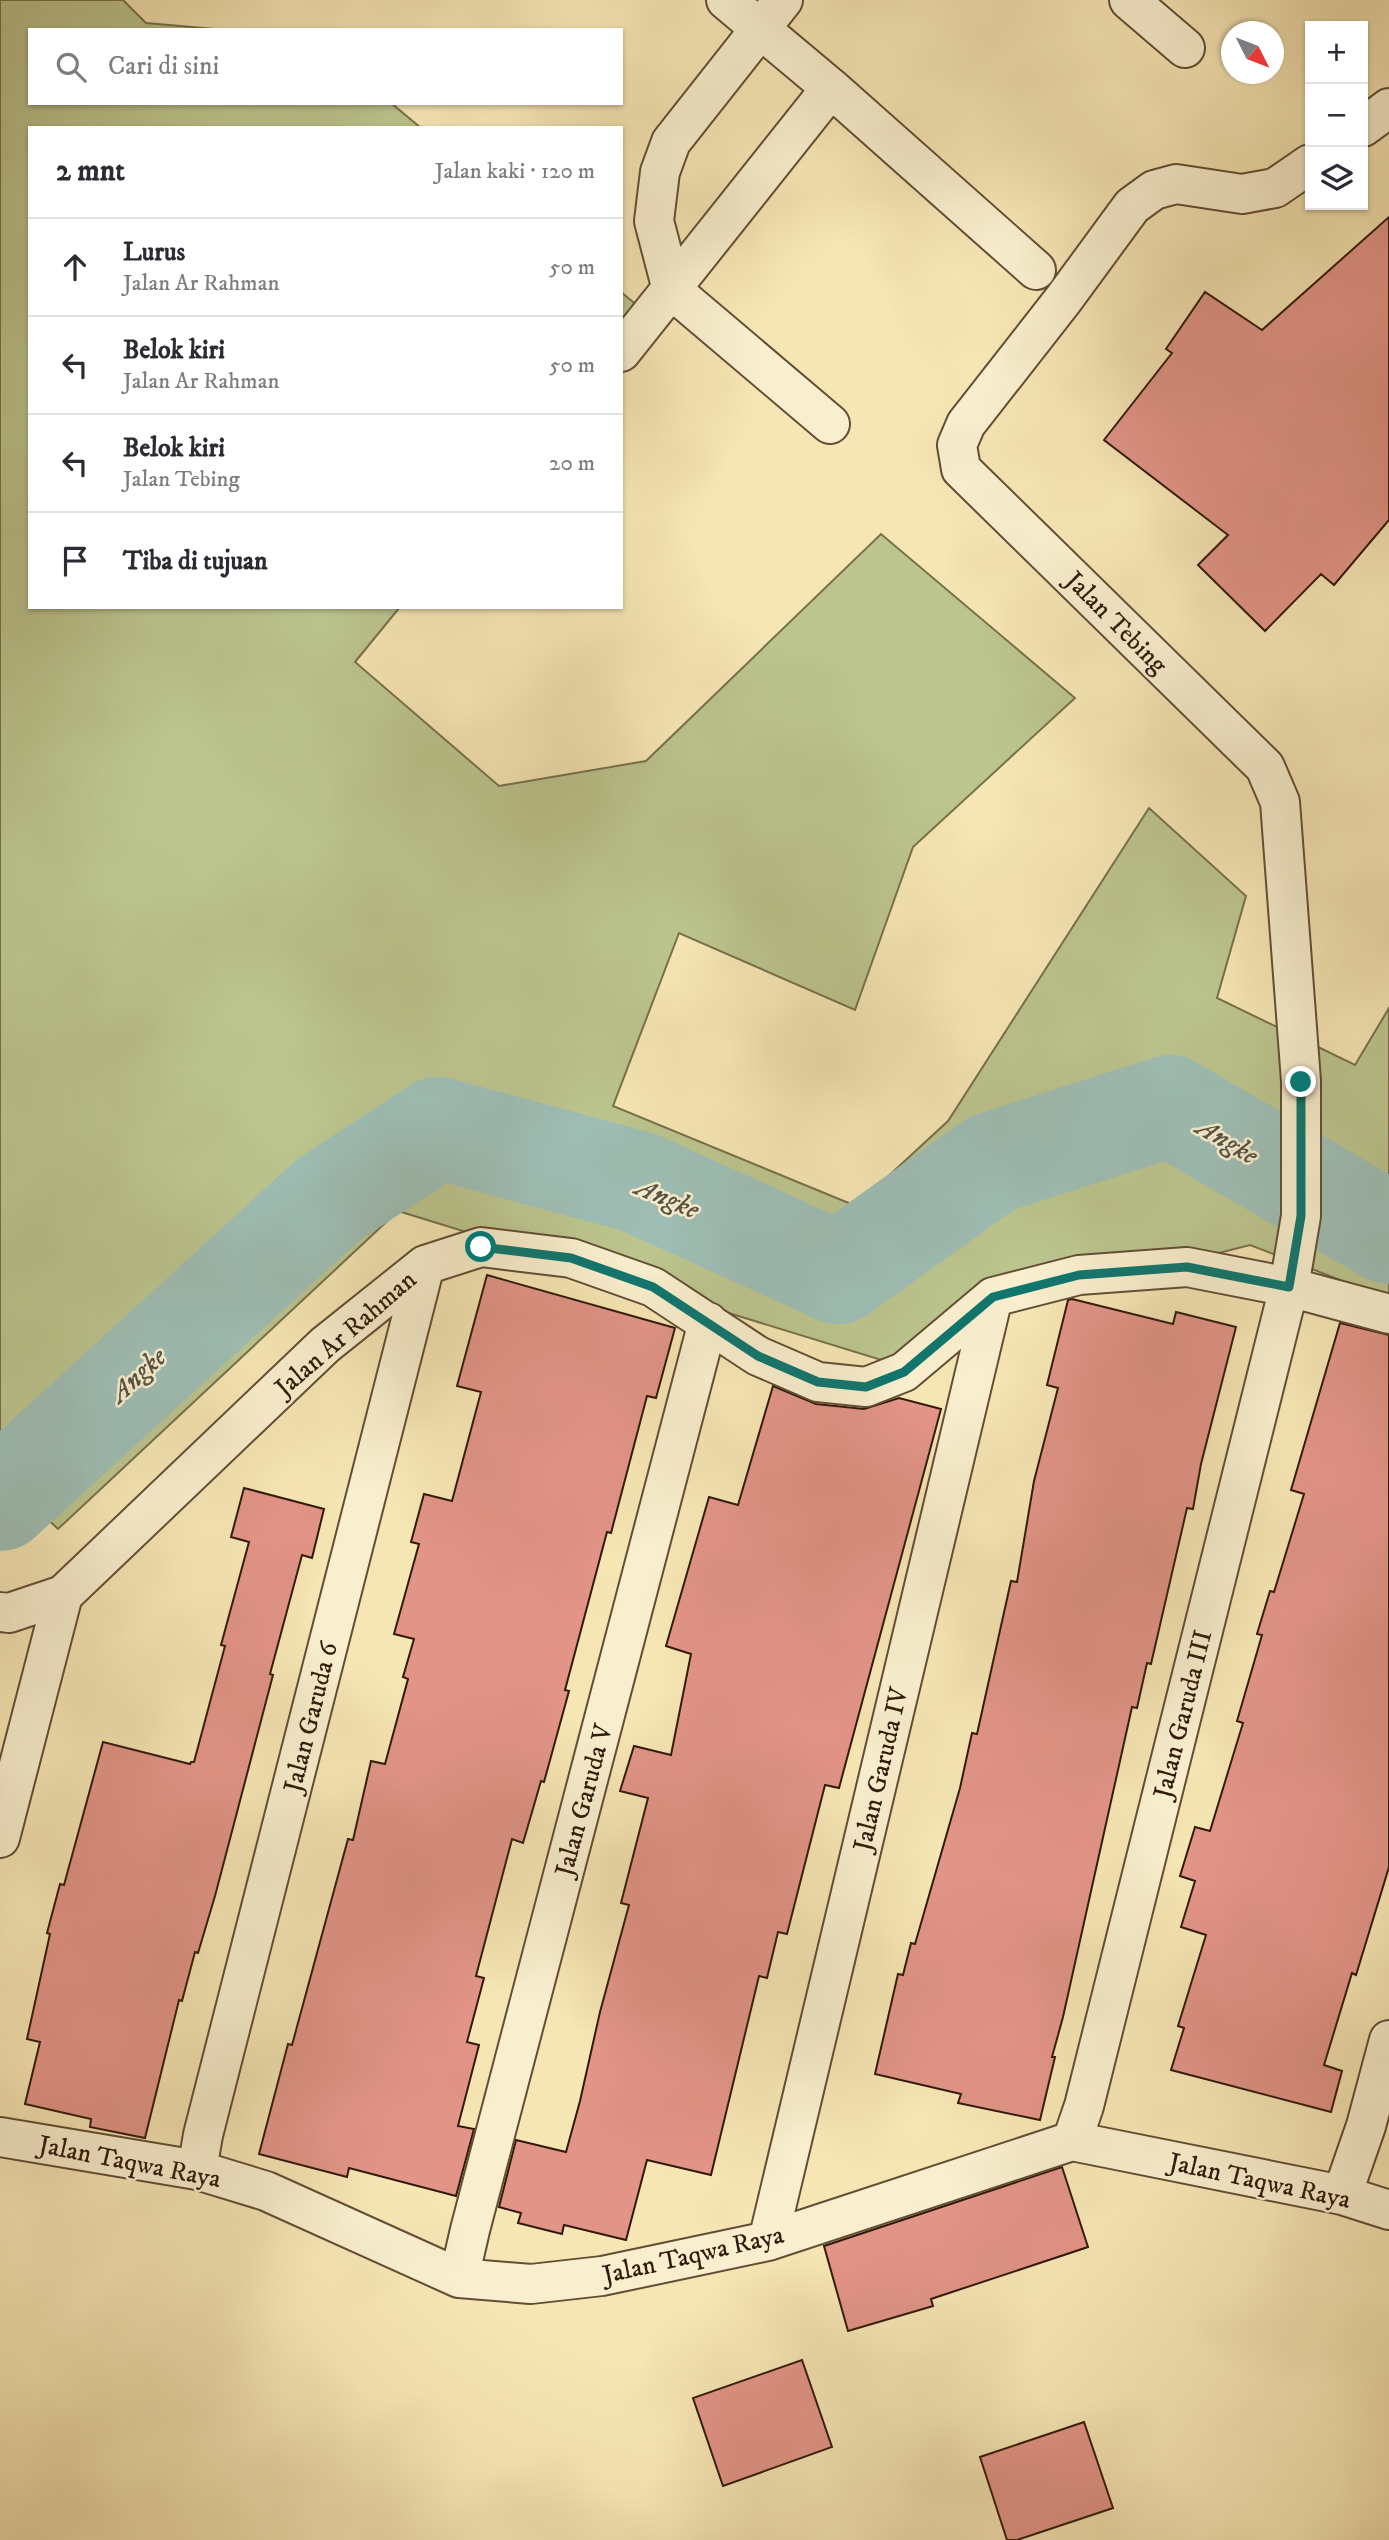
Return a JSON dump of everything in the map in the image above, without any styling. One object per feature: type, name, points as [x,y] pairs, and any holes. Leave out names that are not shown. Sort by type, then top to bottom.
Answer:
[{"type":"street","points":[[726,0],[831,88],[1036,270]]},
{"type":"street","points":[[783,0],[671,142],[660,172],[653,221],[672,289],[830,424]]},
{"type":"street","points":[[1129,0],[1185,48]]},
{"type":"street","points":[[623,350],[831,88]]},
{"type":"street","points":[[1368,123],[1389,108]]},
{"type":"street","name":"Jalan Tebing","points":[[1289,1287],[1301,1216],[1301,1082],[1280,802],[1265,767],[961,468],[957,445],[966,424],[1132,206],[1154,190],[1176,184],[1242,194],[1275,188],[1305,167]]},
{"type":"street","name":"Jalan Ar Rahman","points":[[0,1612],[9,1613],[63,1595],[325,1345],[425,1265],[481,1247],[571,1258],[653,1287],[758,1356],[818,1382],[866,1387],[904,1372],[993,1297],[1079,1275],[1187,1267],[1289,1287],[1389,1314]]},
{"type":"street","name":"Jalan Garuda 6","points":[[197,2170],[210,2108],[425,1265]]},
{"type":"street","name":"Jalan Garuda III","points":[[1072,2141],[1084,2106],[1289,1287]]},
{"type":"street","name":"Jalan Garuda IV","points":[[768,2241],[993,1297]]},
{"type":"street","name":"Jalan Garuda V","points":[[459,2278],[708,1322]]},
{"type":"street","points":[[0,1838],[63,1595]]},
{"type":"street","points":[[1342,2195],[1366,2126],[1389,2039]]},
{"type":"street","name":"Jalan Taqwa Raya","points":[[0,2137],[197,2170],[266,2191],[459,2278],[531,2284],[602,2276],[768,2241],[1072,2141],[1342,2195],[1389,2210]]},
{"type":"green space","points":[[0,0],[123,0],[146,23],[203,28],[28,28],[28,105],[393,105],[419,126],[28,126],[28,609],[398,609],[355,662],[499,786],[646,761],[881,534],[1075,698],[913,847],[855,1010],[679,933],[613,1106],[856,1206],[948,1121],[1149,808],[1246,896],[1217,998],[1355,1065],[1389,1008],[1389,1299],[1250,1245],[1014,1305],[891,1363],[398,1211],[58,1529],[0,1474]]},
{"type":"green space","points":[[623,294],[646,313],[623,341]]},
{"type":"building","points":[[1389,217],[1389,520],[1334,585],[1321,574],[1265,631],[1198,565],[1228,535],[1104,440],[1172,353],[1166,349],[1205,292],[1262,330]]},
{"type":"building","points":[[487,1275],[675,1328],[656,1398],[647,1396],[611,1533],[607,1532],[565,1690],[569,1691],[544,1782],[541,1781],[523,1843],[512,1839],[476,1976],[484,1978],[467,2042],[479,2045],[458,2126],[474,2129],[456,2196],[349,2168],[347,2177],[259,2154],[288,2044],[292,2045],[348,1839],[353,1840],[371,1761],[385,1764],[408,1679],[403,1677],[414,1639],[394,1634],[419,1544],[411,1542],[424,1494],[452,1501],[481,1392],[457,1386]]},
{"type":"building","points":[[1068,1300],[1173,1324],[1176,1312],[1236,1327],[1201,1464],[1193,1509],[1187,1508],[1151,1664],[1147,1663],[1137,1708],[1132,1707],[1040,2120],[958,2103],[961,2094],[875,2074],[898,1974],[903,1975],[911,1943],[915,1944],[960,1788],[972,1733],[977,1734],[1011,1581],[1017,1582],[1034,1481],[1058,1388],[1047,1385]]},
{"type":"building","points":[[1340,1323],[1389,1335],[1389,1867],[1356,1975],[1352,1973],[1324,2065],[1342,2071],[1331,2112],[1171,2070],[1184,2028],[1178,2026],[1206,1935],[1181,1927],[1195,1881],[1180,1876],[1195,1827],[1210,1831],[1243,1723],[1237,1721],[1262,1635],[1257,1634],[1270,1591],[1274,1592],[1304,1494],[1291,1490]]},
{"type":"building","points":[[773,1386],[816,1404],[864,1409],[899,1398],[941,1409],[839,1788],[825,1785],[787,1934],[778,1932],[767,1978],[759,1976],[711,2175],[647,2160],[626,2240],[564,2225],[562,2234],[518,2223],[521,2213],[499,2207],[516,2140],[566,2152],[580,2101],[600,2012],[629,1905],[621,1903],[648,1798],[620,1791],[634,1746],[671,1755],[691,1654],[666,1646],[709,1497],[738,1505]]},
{"type":"building","points":[[244,1488],[324,1509],[312,1558],[302,1555],[215,1896],[198,1953],[195,1952],[182,2001],[179,2000],[145,2138],[90,2127],[91,2119],[25,2104],[40,2042],[27,2039],[50,1934],[47,1933],[60,1884],[64,1885],[103,1742],[190,1764],[194,1762],[225,1646],[221,1645],[249,1542],[231,1537]]},
{"type":"building","points":[[1062,2167],[1088,2247],[931,2299],[933,2306],[848,2331],[824,2246]]},
{"type":"building","points":[[802,2360],[832,2447],[723,2486],[693,2398]]},
{"type":"building","points":[[1084,2422],[1113,2508],[1017,2540],[1007,2540],[980,2457]]},
{"type":"waterway","name":"Angke","points":[[0,1500],[328,1200],[438,1128],[638,1182],[838,1273],[992,1163],[1170,1106],[1389,1233]]},
{"type":"route","points":[[481,1247],[571,1258],[653,1287],[758,1356],[818,1382],[866,1387],[904,1372],[993,1297],[1079,1275],[1187,1267],[1289,1287],[1301,1216],[1301,1082]]}]
